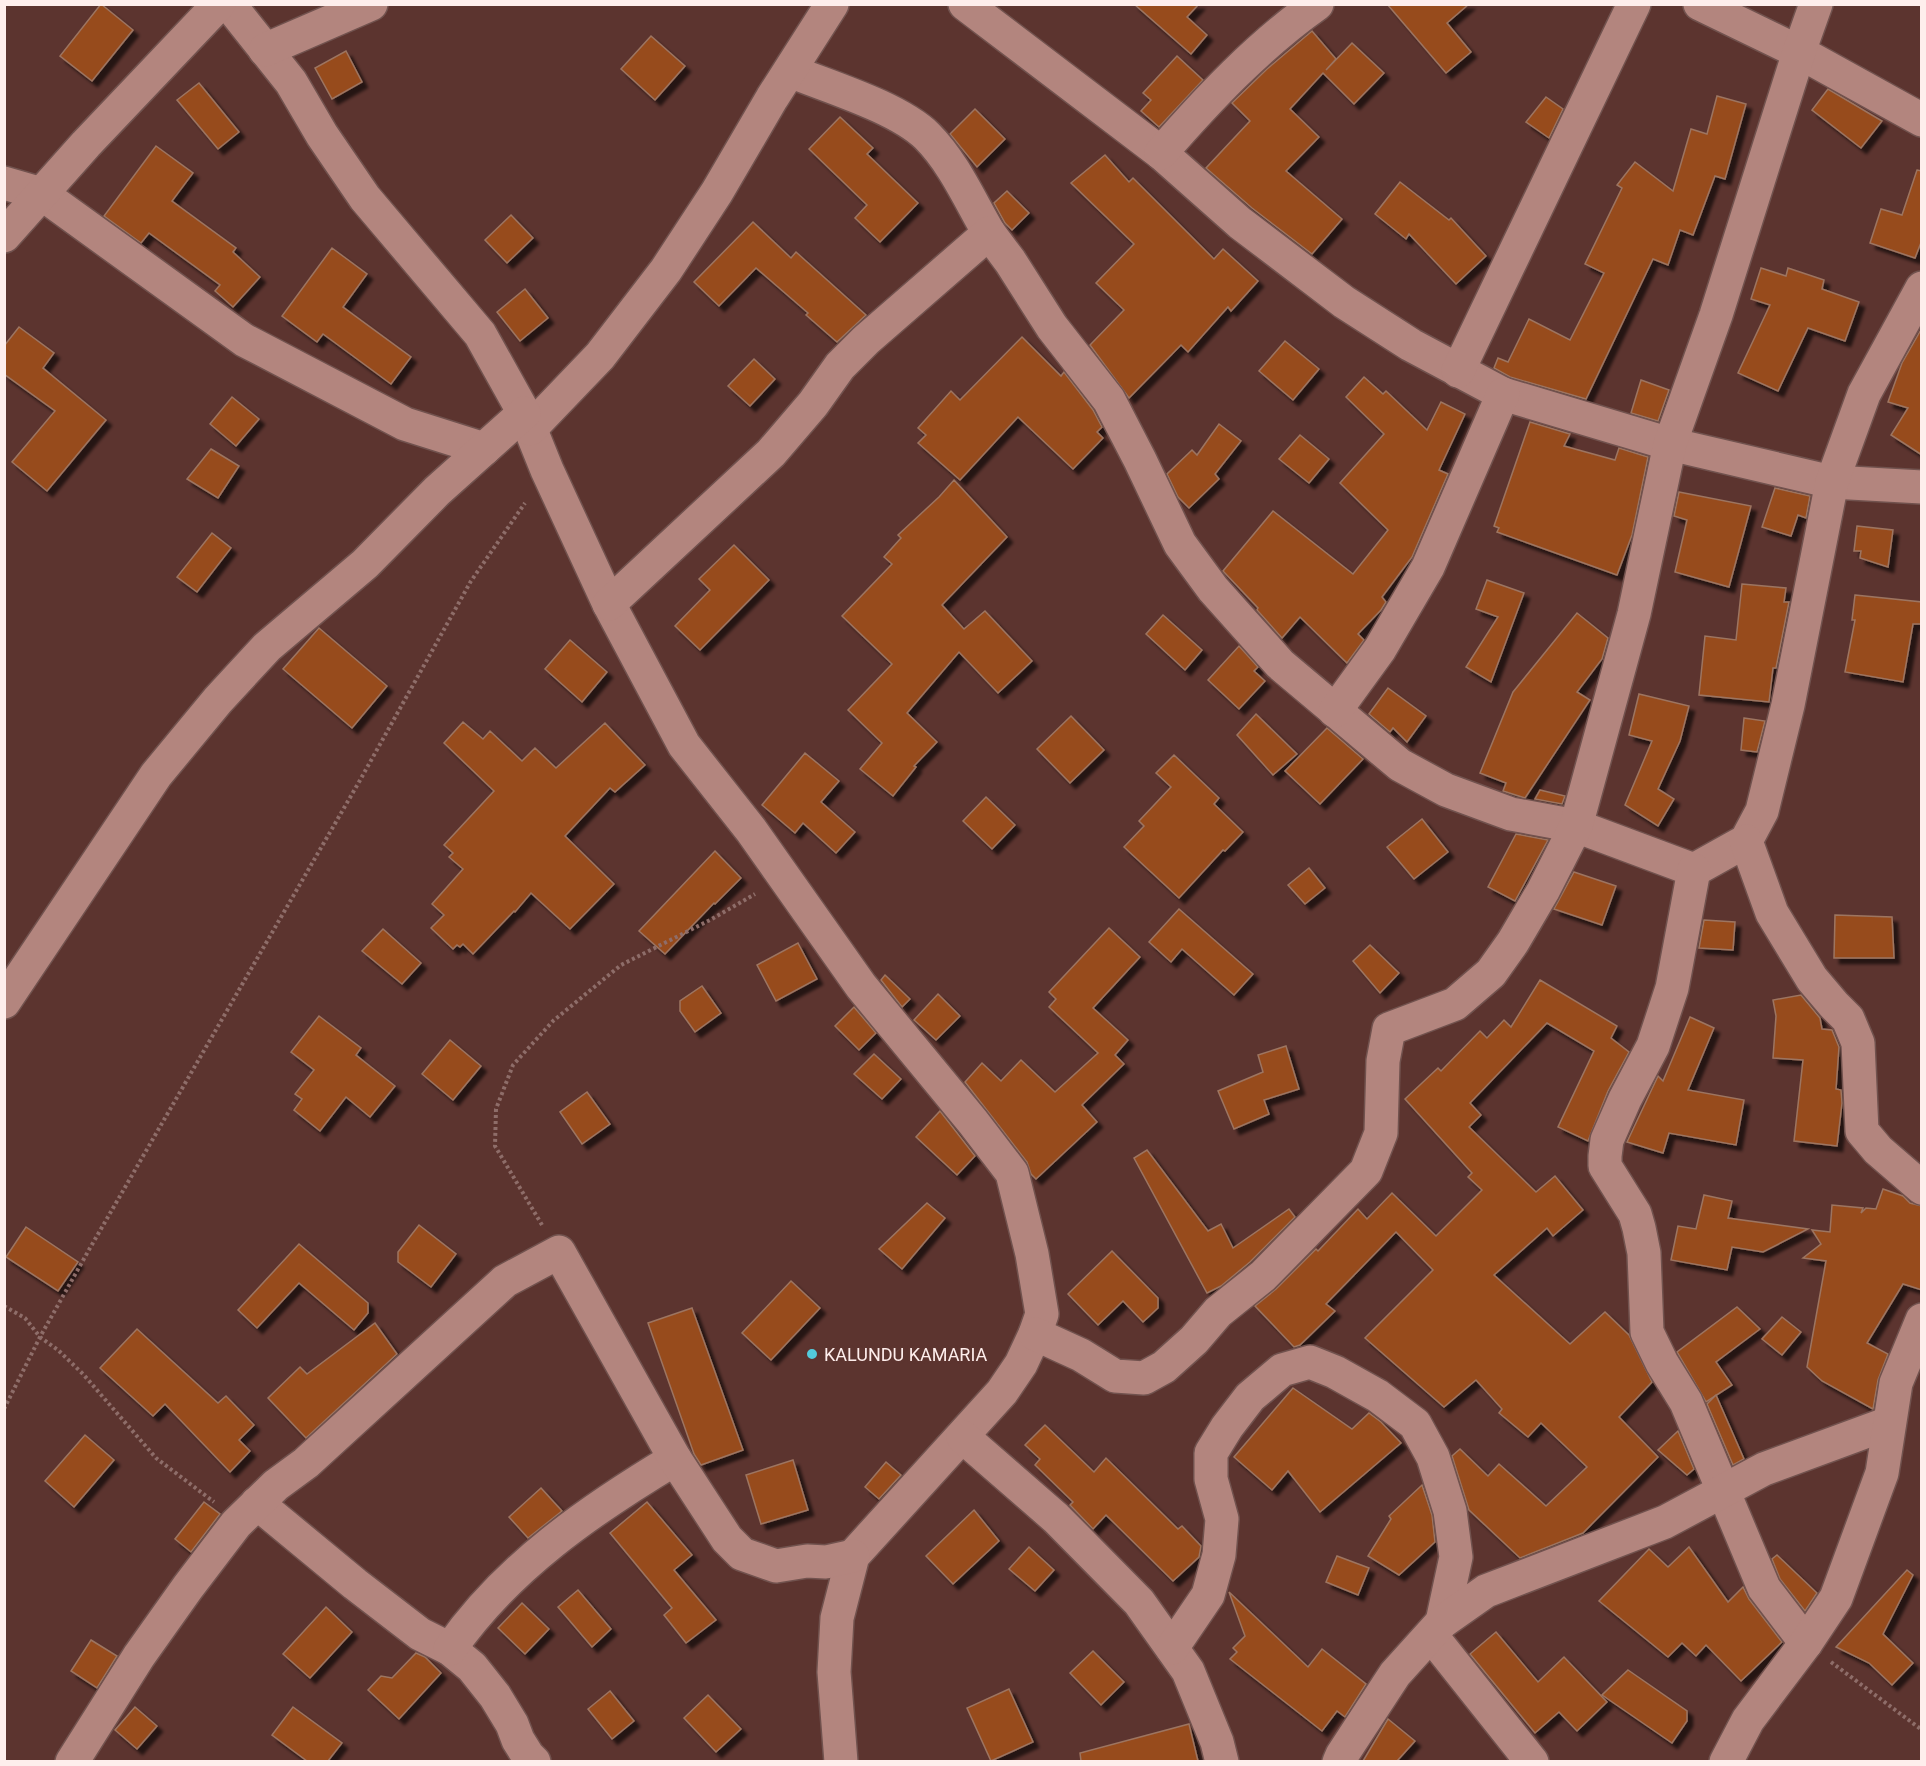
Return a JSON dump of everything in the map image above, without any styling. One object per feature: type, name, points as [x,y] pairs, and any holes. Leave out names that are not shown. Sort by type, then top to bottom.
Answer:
[{"type":"street","points":[[4,236],[86,144],[219,4]]},
{"type":"street","points":[[229,4],[291,82],[322,135],[365,198],[409,253],[480,334],[527,421],[609,604],[684,744],[751,830],[861,986],[974,1122],[1012,1173],[1032,1254],[1042,1314],[1021,1364],[1002,1392],[853,1556],[837,1618],[834,1672],[840,1761]]},
{"type":"street","points":[[265,50],[371,4]]},
{"type":"street","points":[[4,1002],[156,775],[218,700],[267,647],[365,564],[437,491],[484,449],[527,421],[600,356],[666,270],[717,192],[832,4]]},
{"type":"street","points":[[965,4],[1161,153],[1240,223],[1344,302],[1411,345],[1503,394],[1670,444],[1832,482],[1922,487]]},
{"type":"street","points":[[1161,153],[1200,108],[1256,53],[1317,4]]},
{"type":"street","points":[[1458,371],[1634,4]]},
{"type":"street","points":[[1700,4],[1799,52],[1922,120]]},
{"type":"street","points":[[1035,1334],[1081,1355],[1115,1376],[1144,1378],[1164,1367],[1194,1340],[1218,1312],[1263,1276],[1366,1171],[1381,1133],[1383,1061],[1389,1029],[1455,1004],[1491,973],[1513,942],[1543,891],[1576,826],[1634,615],[1670,444],[1716,315],[1816,4]]},
{"type":"street","points":[[790,71],[902,117],[927,136],[950,165],[989,233],[1010,261],[1052,327],[1109,400],[1180,544],[1213,589],[1280,664],[1400,765],[1446,790],[1510,814],[1576,826],[1694,870],[1746,841],[1762,811],[1788,705],[1832,482],[1864,394],[1922,288]]},
{"type":"street","points":[[4,183],[42,194],[244,340],[405,424],[484,449]]},
{"type":"street","points":[[609,604],[771,453],[813,404],[840,366],[866,340],[989,233]]},
{"type":"street","points":[[1335,711],[1380,649],[1428,567],[1503,394]]},
{"type":"street","points":[[1746,841],[1772,913],[1812,979],[1848,1019],[1858,1043],[1862,1131],[1878,1150],[1922,1188]]},
{"type":"street","points":[[1694,870],[1672,988],[1653,1046],[1607,1140],[1605,1166],[1635,1214],[1639,1228],[1644,1252],[1647,1332],[1662,1364],[1686,1402],[1724,1490],[1744,1546],[1764,1588],[1806,1643]]},
{"type":"street","points":[[72,1761],[87,1742],[139,1656],[188,1587],[247,1513],[306,1463],[505,1281],[559,1252],[675,1459],[726,1539],[742,1554],[776,1566],[807,1561],[826,1562],[853,1556]]},
{"type":"street","points":[[1726,1761],[1748,1720],[1836,1599],[1882,1473],[1896,1383],[1922,1320]]},
{"type":"street","points":[[1172,1648],[1208,1595],[1219,1555],[1222,1519],[1211,1479],[1211,1453],[1250,1397],[1282,1370],[1310,1362],[1335,1372],[1378,1396],[1415,1424],[1433,1457],[1450,1511],[1456,1557],[1437,1629]]},
{"type":"street","points":[[1340,1761],[1395,1674],[1437,1629],[1486,1591],[1665,1522],[1764,1468],[1889,1424]]},
{"type":"street","points":[[963,1437],[1056,1518],[1139,1602],[1188,1671],[1217,1742],[1222,1761]]},
{"type":"street","points":[[450,1649],[463,1630],[549,1543],[592,1511],[675,1459]]},
{"type":"street","points":[[247,1513],[355,1584],[420,1634],[450,1649],[472,1667],[495,1696],[512,1724],[518,1740],[534,1761]]},
{"type":"street","points":[[1437,1629],[1532,1761]]},
{"type":"path","points":[[4,1408],[40,1337],[359,782],[471,581],[547,470]]},
{"type":"path","points":[[559,1252],[529,1206],[495,1146],[496,1109],[513,1065],[553,1021],[621,965],[710,920],[784,876]]},
{"type":"path","points":[[4,1306],[25,1318],[40,1337],[58,1350],[83,1374],[156,1458],[208,1496],[247,1513]]},
{"type":"path","points":[[1806,1643],[1922,1730]]},
{"type":"building","points":[[101,4],[133,30],[92,81],[60,56]]},
{"type":"building","points":[[1134,4],[1199,4],[1187,17],[1207,35],[1191,54]]},
{"type":"building","points":[[1387,4],[1469,4],[1447,23],[1471,52],[1446,73]]},
{"type":"building","points":[[1312,31],[1336,59],[1326,70],[1352,43],[1384,73],[1354,104],[1323,73],[1290,109],[1319,137],[1286,171],[1342,219],[1312,254],[1252,208],[1206,168],[1250,121],[1232,103],[1267,69]]},
{"type":"building","points":[[651,36],[685,66],[655,100],[621,69]]},
{"type":"building","points":[[346,51],[362,82],[332,99],[315,68]]},
{"type":"building","points":[[1177,56],[1203,80],[1159,127],[1141,111],[1151,100],[1143,93]]},
{"type":"building","points":[[199,83],[239,132],[218,149],[177,100]]},
{"type":"building","points":[[1828,89],[1882,121],[1861,148],[1812,110]]},
{"type":"building","points":[[1717,96],[1746,104],[1725,179],[1715,176],[1693,235],[1680,230],[1668,265],[1653,259],[1586,399],[1510,377],[1494,368],[1498,358],[1508,362],[1529,319],[1570,340],[1604,273],[1585,264],[1622,188],[1617,185],[1635,162],[1673,191],[1691,129],[1707,134]]},
{"type":"building","points":[[1546,97],[1563,109],[1549,138],[1526,122]]},
{"type":"building","points":[[975,109],[1005,139],[977,167],[950,134]]},
{"type":"building","points":[[840,117],[873,148],[867,154],[918,203],[880,242],[855,218],[867,205],[809,149]]},
{"type":"building","points":[[156,146],[193,173],[172,201],[236,248],[233,252],[260,277],[233,307],[215,291],[220,285],[149,233],[141,243],[104,216]]},
{"type":"building","points":[[1105,155],[1129,182],[1133,178],[1214,259],[1223,249],[1258,281],[1231,311],[1228,307],[1188,352],[1181,345],[1129,398],[1090,345],[1124,310],[1096,283],[1134,244],[1071,183]]},
{"type":"building","points":[[1917,170],[1922,171],[1922,240],[1915,258],[1870,243],[1881,209],[1902,215]]},
{"type":"building","points":[[1400,182],[1449,220],[1451,218],[1486,256],[1456,284],[1409,234],[1406,239],[1375,214]]},
{"type":"building","points":[[1007,191],[1029,213],[1012,230],[1005,223],[994,203]]},
{"type":"building","points":[[511,215],[533,238],[507,263],[485,240]]},
{"type":"building","points":[[753,222],[791,258],[796,252],[866,315],[837,342],[806,315],[808,313],[756,268],[719,306],[694,282]]},
{"type":"building","points":[[332,248],[367,274],[343,307],[411,357],[391,384],[323,334],[317,342],[282,316]]},
{"type":"building","points":[[1761,268],[1786,276],[1788,268],[1824,280],[1822,289],[1859,302],[1845,341],[1808,328],[1778,391],[1738,373],[1770,305],[1751,299]]},
{"type":"building","points":[[525,289],[548,318],[520,341],[497,312]]},
{"type":"building","points":[[19,327],[54,353],[43,368],[106,420],[47,491],[12,462],[55,411],[4,374],[4,346]]},
{"type":"building","points":[[1922,328],[1922,455],[1891,435],[1908,408],[1888,402],[1902,363]]},
{"type":"building","points":[[1022,337],[1061,376],[1064,372],[1093,410],[1102,427],[1097,432],[1103,438],[1073,469],[1018,417],[960,480],[918,443],[926,435],[918,428],[951,391],[960,400]]},
{"type":"building","points":[[1285,341],[1319,369],[1293,400],[1259,371]]},
{"type":"building","points":[[754,359],[775,379],[750,406],[728,386]]},
{"type":"building","points":[[1364,377],[1383,394],[1386,391],[1427,430],[1441,402],[1465,414],[1439,470],[1448,474],[1412,557],[1382,597],[1386,602],[1381,610],[1358,634],[1364,640],[1347,663],[1300,617],[1282,638],[1257,610],[1258,608],[1223,571],[1273,511],[1353,574],[1388,530],[1340,483],[1384,434],[1346,397]]},
{"type":"building","points":[[1641,380],[1669,390],[1658,421],[1631,413]]},
{"type":"building","points":[[232,397],[259,419],[236,446],[210,424]]},
{"type":"building","points":[[1530,422],[1570,434],[1564,446],[1615,460],[1619,448],[1648,457],[1632,535],[1617,575],[1497,532],[1499,528],[1494,526]]},
{"type":"building","points":[[1219,424],[1241,441],[1215,474],[1219,479],[1189,508],[1178,497],[1167,474],[1192,450],[1197,455]]},
{"type":"building","points":[[1300,435],[1329,459],[1309,483],[1279,459]]},
{"type":"building","points":[[211,449],[239,466],[218,498],[187,479]]},
{"type":"building","points":[[954,480],[1007,537],[942,605],[964,629],[985,611],[1032,661],[998,693],[959,652],[907,713],[937,742],[914,766],[916,767],[893,796],[860,769],[882,743],[848,710],[892,664],[842,616],[892,564],[884,557],[901,538],[898,535]]},
{"type":"building","points":[[1775,488],[1810,496],[1806,518],[1798,515],[1791,536],[1762,527]]},
{"type":"building","points":[[1679,492],[1751,506],[1729,587],[1675,572],[1687,520],[1674,516]]},
{"type":"building","points":[[1857,526],[1893,530],[1888,567],[1860,558],[1861,551],[1854,551]]},
{"type":"building","points":[[212,533],[231,548],[197,592],[177,577]]},
{"type":"building","points":[[734,545],[769,580],[700,650],[675,626],[710,590],[699,579]]},
{"type":"building","points":[[1487,580],[1524,593],[1491,682],[1466,667],[1498,617],[1476,609]]},
{"type":"building","points":[[1742,584],[1786,588],[1784,602],[1789,602],[1776,668],[1773,668],[1769,702],[1699,695],[1705,636],[1736,640]]},
{"type":"building","points":[[1855,595],[1922,602],[1922,624],[1913,624],[1903,682],[1845,672],[1855,620],[1852,620]]},
{"type":"building","points":[[1577,613],[1608,638],[1602,659],[1577,692],[1590,700],[1525,798],[1503,791],[1506,783],[1480,773],[1513,692]]},
{"type":"building","points":[[1163,615],[1202,650],[1185,670],[1146,634]]},
{"type":"building","points":[[319,628],[387,686],[352,728],[283,669]]},
{"type":"building","points":[[570,640],[607,672],[582,702],[545,669]]},
{"type":"building","points":[[1239,646],[1258,667],[1254,671],[1265,681],[1239,709],[1208,680]]},
{"type":"building","points":[[1388,688],[1426,716],[1407,742],[1393,728],[1390,732],[1369,714]]},
{"type":"building","points":[[1639,694],[1689,706],[1680,741],[1658,789],[1674,799],[1658,826],[1625,805],[1652,741],[1629,735]]},
{"type":"building","points":[[1256,714],[1297,754],[1273,775],[1237,735]]},
{"type":"building","points":[[1071,716],[1104,750],[1070,783],[1037,749]]},
{"type":"building","points":[[1744,718],[1765,721],[1757,752],[1741,750]]},
{"type":"building","points":[[463,722],[483,739],[490,731],[522,761],[535,748],[556,768],[605,723],[645,765],[615,792],[610,788],[565,836],[614,884],[570,929],[531,893],[473,954],[463,944],[453,949],[431,928],[444,915],[432,904],[463,869],[449,857],[453,853],[444,845],[494,791],[444,743]]},
{"type":"building","points":[[1327,728],[1363,759],[1320,804],[1285,771]]},
{"type":"building","points":[[805,753],[839,781],[821,802],[855,832],[836,853],[803,823],[795,833],[762,805]]},
{"type":"building","points":[[1174,755],[1219,798],[1214,804],[1243,832],[1225,851],[1223,850],[1179,898],[1124,847],[1144,826],[1139,821],[1171,787],[1156,773]]},
{"type":"building","points":[[1540,790],[1565,796],[1562,804],[1535,799]]},
{"type":"building","points":[[986,797],[1015,825],[992,849],[963,821]]},
{"type":"building","points":[[1422,819],[1448,852],[1414,879],[1387,847]]},
{"type":"building","points":[[1516,834],[1548,840],[1515,901],[1488,887]]},
{"type":"building","points":[[715,851],[741,878],[665,954],[639,931]]},
{"type":"building","points":[[1309,868],[1325,888],[1305,904],[1288,885]]},
{"type":"building","points":[[1574,872],[1616,886],[1602,925],[1554,909]]},
{"type":"building","points":[[1179,909],[1253,974],[1234,995],[1182,949],[1171,962],[1149,942]]},
{"type":"building","points":[[1835,915],[1892,917],[1894,958],[1834,958]]},
{"type":"building","points":[[1704,920],[1735,922],[1733,950],[1699,948]]},
{"type":"building","points":[[1109,928],[1140,957],[1093,1008],[1128,1040],[1115,1055],[1124,1064],[1082,1105],[1097,1122],[1036,1179],[1031,1174],[1027,1162],[965,1082],[982,1063],[1001,1081],[1021,1060],[1055,1092],[1098,1053],[1049,1007],[1056,999],[1049,992]]},
{"type":"building","points":[[383,929],[421,963],[402,984],[362,951]]},
{"type":"building","points":[[798,943],[817,979],[776,1001],[757,965]]},
{"type":"building","points":[[1370,945],[1399,973],[1380,993],[1353,961]]},
{"type":"building","points":[[885,975],[910,999],[902,1007],[881,980]]},
{"type":"building","points":[[1540,980],[1617,1026],[1611,1038],[1629,1052],[1608,1091],[1588,1141],[1558,1127],[1594,1051],[1547,1023],[1470,1103],[1481,1115],[1469,1127],[1536,1192],[1555,1176],[1583,1210],[1553,1236],[1547,1228],[1494,1275],[1570,1344],[1605,1312],[1629,1335],[1652,1382],[1619,1417],[1658,1457],[1583,1533],[1520,1558],[1469,1510],[1452,1456],[1460,1449],[1488,1476],[1499,1464],[1546,1506],[1587,1467],[1541,1423],[1528,1437],[1499,1413],[1502,1409],[1476,1380],[1444,1407],[1365,1338],[1433,1270],[1396,1232],[1326,1304],[1335,1311],[1300,1345],[1294,1347],[1255,1306],[1276,1289],[1316,1249],[1318,1251],[1358,1209],[1367,1219],[1392,1193],[1436,1236],[1482,1190],[1468,1177],[1472,1173],[1405,1099],[1438,1068],[1441,1071],[1480,1031],[1487,1038],[1504,1020],[1511,1027]]},
{"type":"building","points":[[702,986],[721,1013],[695,1032],[680,1011],[680,1001]]},
{"type":"building","points":[[938,994],[960,1016],[936,1040],[914,1020]]},
{"type":"building","points":[[1801,995],[1820,1018],[1822,1029],[1832,1030],[1839,1047],[1836,1089],[1841,1090],[1842,1103],[1837,1146],[1794,1141],[1803,1060],[1773,1058],[1776,1016],[1773,1000]]},
{"type":"building","points":[[854,1007],[876,1033],[859,1050],[835,1026]]},
{"type":"building","points":[[319,1016],[361,1048],[356,1055],[395,1086],[370,1117],[346,1097],[320,1131],[294,1110],[302,1099],[295,1094],[314,1070],[291,1052]]},
{"type":"building","points":[[1690,1017],[1714,1028],[1688,1090],[1744,1100],[1736,1145],[1669,1133],[1663,1153],[1627,1142],[1658,1076],[1663,1081]]},
{"type":"building","points":[[450,1040],[481,1066],[453,1100],[422,1074]]},
{"type":"building","points":[[1286,1046],[1299,1089],[1264,1100],[1269,1114],[1234,1129],[1218,1091],[1263,1072],[1258,1055]]},
{"type":"building","points":[[874,1054],[901,1079],[882,1099],[854,1074]]},
{"type":"building","points":[[587,1092],[610,1124],[582,1144],[560,1112]]},
{"type":"building","points":[[940,1111],[975,1156],[957,1175],[916,1137]]},
{"type":"building","points":[[1147,1150],[1208,1231],[1221,1224],[1233,1248],[1289,1209],[1295,1217],[1250,1262],[1221,1286],[1207,1293],[1134,1158]]},
{"type":"building","points":[[1883,1189],[1903,1196],[1910,1203],[1922,1206],[1922,1290],[1903,1284],[1867,1343],[1888,1354],[1878,1380],[1873,1409],[1822,1381],[1807,1367],[1826,1261],[1803,1258],[1821,1244],[1812,1230],[1830,1232],[1832,1205],[1863,1208],[1861,1213],[1866,1208],[1876,1209]]},
{"type":"building","points":[[1704,1195],[1732,1201],[1728,1218],[1808,1229],[1763,1252],[1732,1247],[1727,1270],[1671,1260],[1678,1226],[1696,1229]]},
{"type":"building","points":[[927,1203],[945,1218],[902,1269],[879,1249]]},
{"type":"building","points":[[419,1225],[456,1254],[431,1287],[398,1262],[398,1252]]},
{"type":"building","points":[[26,1227],[78,1262],[58,1291],[6,1257]]},
{"type":"building","points":[[299,1244],[368,1303],[368,1313],[354,1330],[299,1283],[257,1328],[238,1310]]},
{"type":"building","points":[[1112,1251],[1158,1298],[1158,1308],[1143,1322],[1123,1301],[1098,1325],[1068,1294]]},
{"type":"building","points":[[791,1281],[820,1308],[771,1360],[742,1333]]},
{"type":"building","points":[[1737,1307],[1760,1329],[1716,1362],[1732,1385],[1706,1402],[1677,1352]]},
{"type":"building","points":[[692,1308],[743,1450],[701,1465],[694,1454],[648,1323]]},
{"type":"building","points":[[1782,1317],[1801,1332],[1782,1355],[1762,1339]]},
{"type":"building","points":[[375,1323],[397,1354],[306,1438],[268,1398],[300,1367],[307,1374]]},
{"type":"building","points":[[137,1329],[218,1403],[226,1396],[254,1425],[239,1440],[250,1451],[230,1472],[165,1404],[153,1416],[100,1368]]},
{"type":"building","points":[[1293,1388],[1352,1429],[1369,1413],[1401,1443],[1320,1512],[1288,1471],[1272,1490],[1234,1457]]},
{"type":"building","points":[[1716,1395],[1744,1459],[1733,1465],[1707,1404]]},
{"type":"building","points":[[1045,1425],[1094,1472],[1106,1458],[1178,1529],[1182,1526],[1201,1546],[1199,1557],[1173,1581],[1106,1515],[1093,1529],[1070,1505],[1073,1502],[1035,1465],[1040,1459],[1025,1445]]},
{"type":"building","points":[[1678,1431],[1694,1469],[1687,1475],[1658,1450]]},
{"type":"building","points":[[85,1435],[114,1460],[74,1507],[45,1481]]},
{"type":"building","points":[[793,1460],[808,1510],[761,1524],[746,1475]]},
{"type":"building","points":[[886,1462],[901,1475],[879,1499],[865,1487]]},
{"type":"building","points":[[1422,1485],[1432,1515],[1435,1542],[1399,1575],[1368,1556],[1391,1519],[1389,1516]]},
{"type":"building","points":[[541,1488],[562,1511],[528,1538],[509,1517]]},
{"type":"building","points":[[204,1502],[220,1514],[191,1552],[175,1539]]},
{"type":"building","points":[[647,1502],[692,1555],[674,1570],[716,1620],[686,1643],[664,1615],[672,1608],[610,1533]]},
{"type":"building","points":[[974,1510],[999,1541],[953,1584],[926,1556]]},
{"type":"building","points":[[1029,1547],[1054,1570],[1035,1591],[1009,1569]]},
{"type":"building","points":[[1689,1547],[1728,1602],[1743,1587],[1749,1599],[1782,1642],[1741,1681],[1706,1645],[1696,1656],[1682,1643],[1668,1657],[1599,1601],[1649,1549],[1668,1567]]},
{"type":"building","points":[[1777,1555],[1817,1593],[1805,1611],[1780,1579],[1772,1559]]},
{"type":"building","points":[[1337,1556],[1369,1568],[1358,1595],[1326,1582]]},
{"type":"building","points":[[1907,1570],[1913,1575],[1883,1634],[1913,1663],[1892,1685],[1869,1663],[1836,1647]]},
{"type":"building","points":[[578,1590],[611,1629],[592,1647],[558,1607]]},
{"type":"building","points":[[1229,1592],[1308,1667],[1322,1649],[1366,1684],[1345,1717],[1337,1711],[1322,1731],[1230,1659],[1237,1652],[1233,1648],[1245,1636]]},
{"type":"building","points":[[522,1603],[549,1629],[525,1654],[498,1628]]},
{"type":"building","points":[[326,1607],[352,1632],[310,1678],[283,1654]]},
{"type":"building","points":[[1496,1632],[1538,1682],[1564,1657],[1607,1702],[1577,1731],[1559,1712],[1535,1733],[1470,1654]]},
{"type":"building","points":[[91,1640],[117,1656],[97,1688],[71,1671]]},
{"type":"building","points":[[1093,1651],[1124,1682],[1101,1705],[1070,1673]]},
{"type":"building","points":[[416,1653],[425,1657],[441,1673],[399,1719],[368,1690],[381,1676],[392,1678]]},
{"type":"building","points":[[1628,1670],[1687,1711],[1687,1721],[1672,1743],[1602,1695]]},
{"type":"building","points":[[1009,1689],[1033,1742],[991,1761],[967,1708]]},
{"type":"building","points":[[610,1691],[634,1721],[612,1739],[588,1709]]},
{"type":"building","points":[[708,1695],[741,1729],[716,1752],[684,1718]]},
{"type":"building","points":[[135,1707],[157,1726],[137,1749],[115,1730]]},
{"type":"building","points":[[293,1707],[342,1743],[328,1761],[307,1761],[272,1735]]},
{"type":"building","points":[[1388,1719],[1415,1741],[1397,1761],[1363,1761]]},
{"type":"building","points":[[1189,1724],[1198,1761],[1081,1761],[1080,1753]]},
{"type":"place","name":"KALUNDU KAMARIA","points":[[812,1354]]}]
